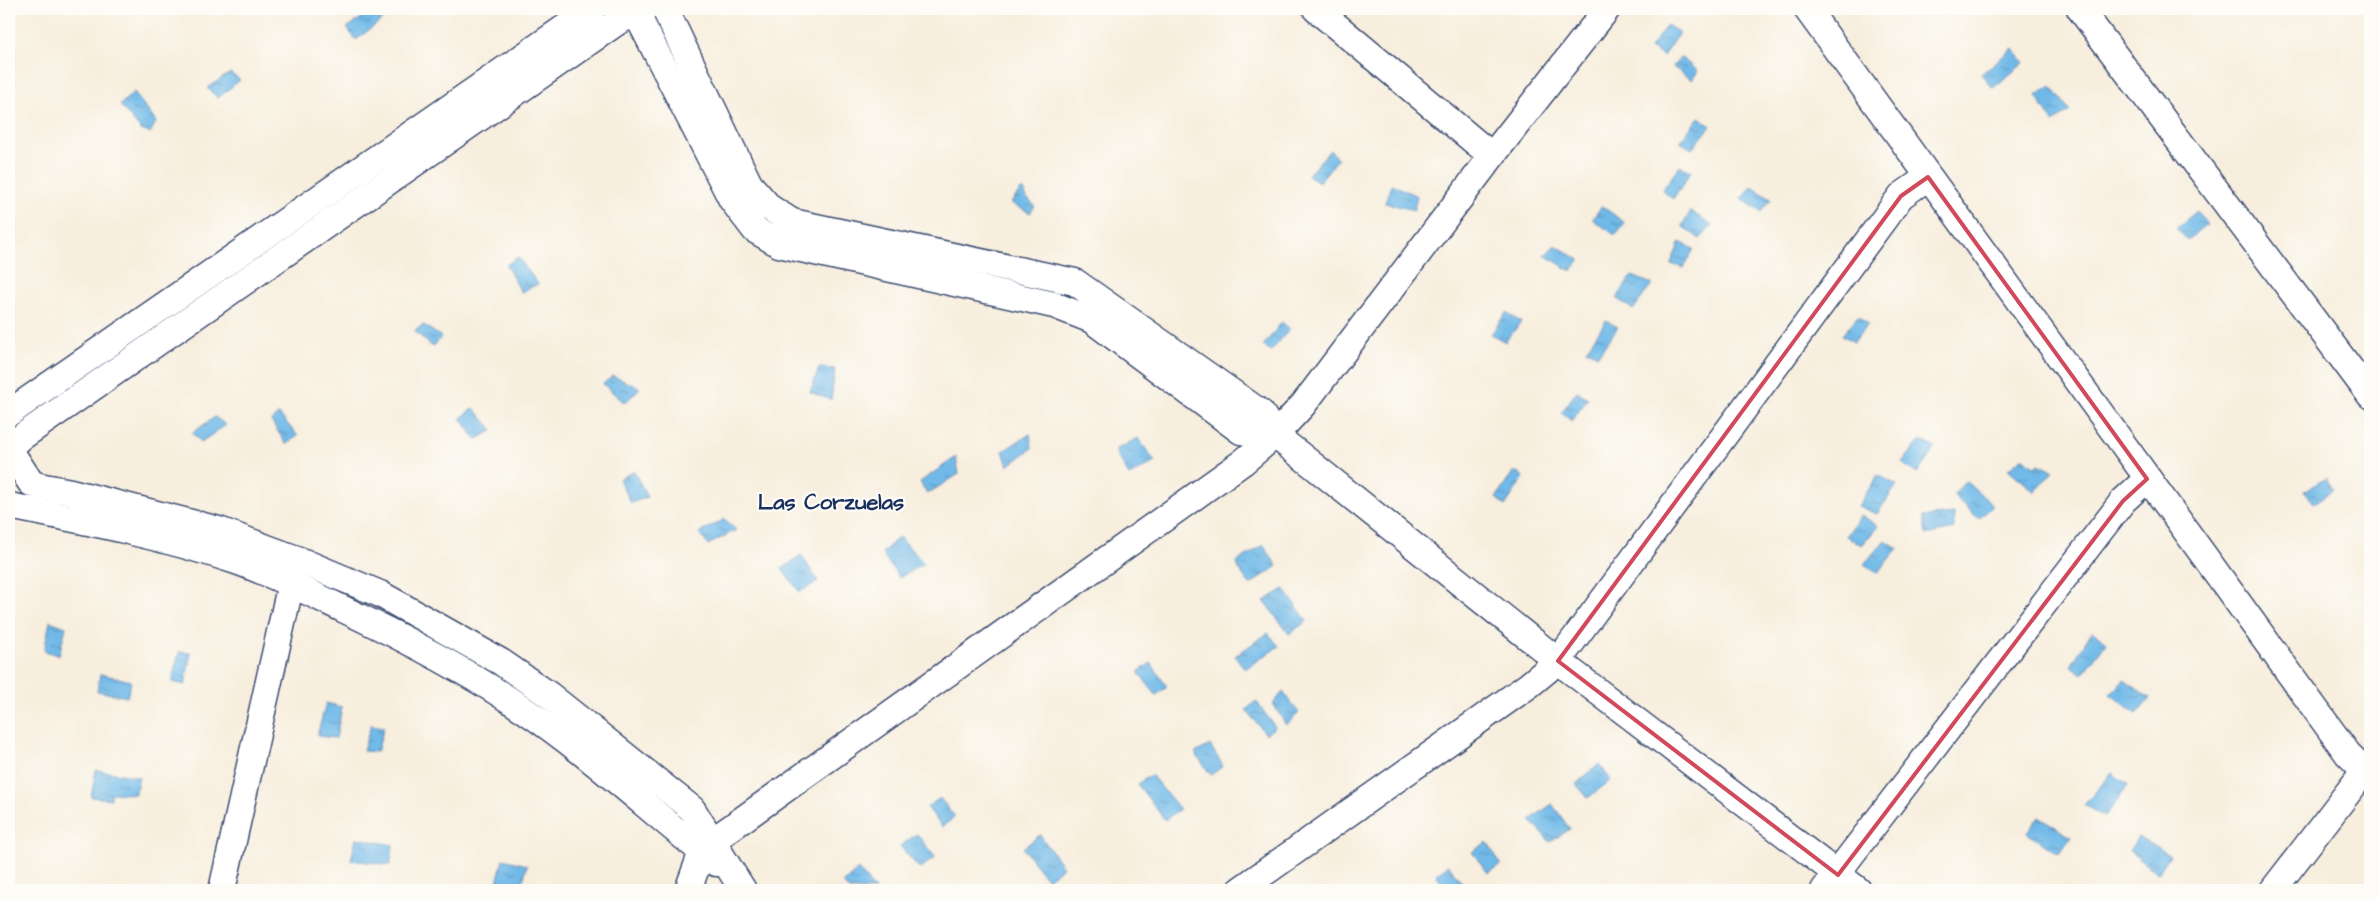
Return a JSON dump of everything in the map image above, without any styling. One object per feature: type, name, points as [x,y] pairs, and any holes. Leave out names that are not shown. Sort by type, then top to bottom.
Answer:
[{"type":"street","points":[[9,413],[592,9]]},
{"type":"street","points":[[665,9],[749,184],[770,208],[792,222],[1074,282],[1261,413],[1275,435],[1831,882],[1858,890]]},
{"type":"street","points":[[1316,9],[1492,156]]},
{"type":"street","points":[[688,890],[707,847],[1244,462],[1275,435],[1303,405],[1606,9]]},
{"type":"street","points":[[1807,9],[2348,754],[2368,767],[2273,890]]},
{"type":"street","points":[[2080,9],[2370,395]]},
{"type":"street","points":[[707,847],[692,809],[549,695],[501,662],[440,626],[380,594],[299,560],[219,530],[31,483],[9,449],[23,436],[617,22],[638,10],[732,200],[755,230],[780,244],[1054,305],[1092,320],[1242,431],[1275,435]]},
{"type":"street","points":[[1240,890],[1529,685],[1558,661],[1901,196],[1928,177]]},
{"type":"street","points":[[1831,882],[2123,501],[2147,479]]},
{"type":"street","points":[[9,506],[172,541],[238,562],[291,583],[392,632],[463,670],[521,707],[707,847],[737,883]]},
{"type":"street","points":[[222,890],[291,583]]},
{"type":"highlighted area","points":[[1928,177],[2147,479],[2123,501],[1838,875],[1558,661],[1901,196]]},
{"type":"water","points":[[374,9],[380,9],[387,16],[356,40],[347,28]]},
{"type":"water","points":[[1667,25],[1679,33],[1663,56],[1650,48]]},
{"type":"water","points":[[2013,48],[2024,63],[1993,88],[1981,74]]},
{"type":"water","points":[[1680,57],[1698,71],[1692,80],[1673,67]]},
{"type":"water","points":[[230,73],[240,80],[218,98],[207,88]]},
{"type":"water","points":[[2051,86],[2070,111],[2053,122],[2036,96]]},
{"type":"water","points":[[134,92],[156,122],[150,133],[141,130],[120,105]]},
{"type":"water","points":[[1699,117],[1711,126],[1692,149],[1680,142]]},
{"type":"water","points":[[1330,150],[1338,159],[1319,182],[1308,175]]},
{"type":"water","points":[[1680,166],[1691,171],[1673,199],[1662,190]]},
{"type":"water","points":[[1391,184],[1417,196],[1414,210],[1385,203]]},
{"type":"water","points":[[1752,187],[1771,199],[1761,212],[1741,198]]},
{"type":"water","points":[[1021,190],[1025,191],[1024,195],[1035,206],[1030,213],[1011,203]]},
{"type":"water","points":[[1602,206],[1625,223],[1615,235],[1592,219]]},
{"type":"water","points":[[1691,211],[1712,226],[1700,239],[1682,226]]},
{"type":"water","points":[[2197,211],[2207,225],[2187,240],[2176,228]]},
{"type":"water","points":[[1680,242],[1694,249],[1683,268],[1671,264]]},
{"type":"water","points":[[1555,245],[1580,260],[1571,271],[1545,255]]},
{"type":"water","points":[[518,257],[538,284],[521,292],[506,265]]},
{"type":"water","points":[[1632,276],[1652,284],[1633,310],[1617,298]]},
{"type":"water","points":[[1506,313],[1521,322],[1505,342],[1491,334]]},
{"type":"water","points":[[1858,316],[1868,324],[1854,342],[1842,335]]},
{"type":"water","points":[[1606,321],[1618,327],[1598,355],[1586,350]]},
{"type":"water","points":[[1282,322],[1290,329],[1271,351],[1263,346]]},
{"type":"water","points":[[424,325],[441,337],[433,347],[414,331]]},
{"type":"water","points":[[819,368],[835,369],[831,400],[810,392]]},
{"type":"water","points":[[613,376],[640,388],[625,403],[603,384]]},
{"type":"water","points":[[1577,391],[1588,398],[1572,421],[1561,413]]},
{"type":"water","points":[[474,408],[493,430],[476,440],[461,418]]},
{"type":"water","points":[[279,414],[298,436],[286,444],[271,421]]},
{"type":"water","points":[[215,417],[226,425],[201,442],[192,433]]},
{"type":"water","points":[[1030,434],[1032,448],[1008,466],[1003,451]]},
{"type":"water","points":[[1138,438],[1155,462],[1129,476],[1115,450]]},
{"type":"water","points":[[1921,440],[1935,448],[1917,474],[1902,463]]},
{"type":"water","points":[[956,457],[959,474],[927,494],[920,482]]},
{"type":"water","points":[[2023,457],[2035,467],[2039,464],[2053,471],[2035,492],[2008,469]]},
{"type":"water","points":[[634,471],[647,497],[631,503],[619,479]]},
{"type":"water","points":[[1514,471],[1524,477],[1505,506],[1496,498]]},
{"type":"water","points":[[1878,475],[1897,485],[1877,514],[1858,506]]},
{"type":"water","points":[[2326,478],[2333,489],[2313,504],[2304,491]]},
{"type":"water","points":[[1966,481],[1993,505],[1979,519],[1953,495]]},
{"type":"water","points":[[1954,514],[1954,529],[1926,535],[1923,517]]},
{"type":"water","points":[[1861,515],[1878,526],[1862,545],[1846,536]]},
{"type":"water","points":[[725,519],[736,530],[708,545],[699,533]]},
{"type":"water","points":[[899,537],[924,563],[899,578],[882,553]]},
{"type":"water","points":[[1885,540],[1898,548],[1877,573],[1864,564]]},
{"type":"water","points":[[1264,545],[1277,566],[1250,585],[1235,563]]},
{"type":"water","points":[[801,555],[818,581],[800,592],[782,569]]},
{"type":"water","points":[[1284,589],[1307,621],[1289,634],[1264,601]]},
{"type":"water","points":[[50,621],[66,627],[59,655],[44,651]]},
{"type":"water","points":[[2092,631],[2107,642],[2082,674],[2071,666]]},
{"type":"water","points":[[1268,633],[1279,646],[1245,669],[1235,656]]},
{"type":"water","points":[[179,652],[191,653],[185,685],[172,682]]},
{"type":"water","points":[[1151,663],[1167,687],[1156,695],[1138,672]]},
{"type":"water","points":[[100,674],[131,681],[127,697],[97,691]]},
{"type":"water","points":[[2124,680],[2150,698],[2137,714],[2110,694]]},
{"type":"water","points":[[1283,692],[1299,713],[1286,725],[1273,704]]},
{"type":"water","points":[[1256,701],[1275,727],[1266,734],[1246,710]]},
{"type":"water","points":[[326,703],[342,707],[336,738],[317,736]]},
{"type":"water","points":[[371,725],[384,727],[377,752],[363,751]]},
{"type":"water","points":[[1210,745],[1223,766],[1211,775],[1195,753]]},
{"type":"water","points":[[1599,764],[1611,780],[1588,798],[1576,784]]},
{"type":"water","points":[[96,770],[139,777],[135,794],[111,793],[111,799],[91,797]]},
{"type":"water","points":[[2112,773],[2128,785],[2105,817],[2084,805]]},
{"type":"water","points":[[1151,775],[1180,809],[1165,820],[1137,784]]},
{"type":"water","points":[[940,798],[955,817],[942,827],[927,807]]},
{"type":"water","points":[[1552,804],[1570,829],[1550,842],[1530,820]]},
{"type":"water","points":[[2039,816],[2071,837],[2059,854],[2027,833]]},
{"type":"water","points":[[917,834],[935,857],[920,869],[900,846]]},
{"type":"water","points":[[1040,835],[1063,867],[1047,879],[1023,848]]},
{"type":"water","points":[[2138,837],[2170,855],[2158,873],[2129,851]]},
{"type":"water","points":[[356,838],[393,845],[390,865],[351,860]]},
{"type":"water","points":[[1487,842],[1501,865],[1488,873],[1472,852]]},
{"type":"water","points":[[503,859],[527,865],[521,890],[495,890]]},
{"type":"water","points":[[1448,865],[1467,889],[1446,890],[1436,874]]},
{"type":"water","points":[[858,869],[875,890],[849,890],[843,883]]},
{"type":"district","name":"Las Corzuelas","points":[[831,502]]}]
